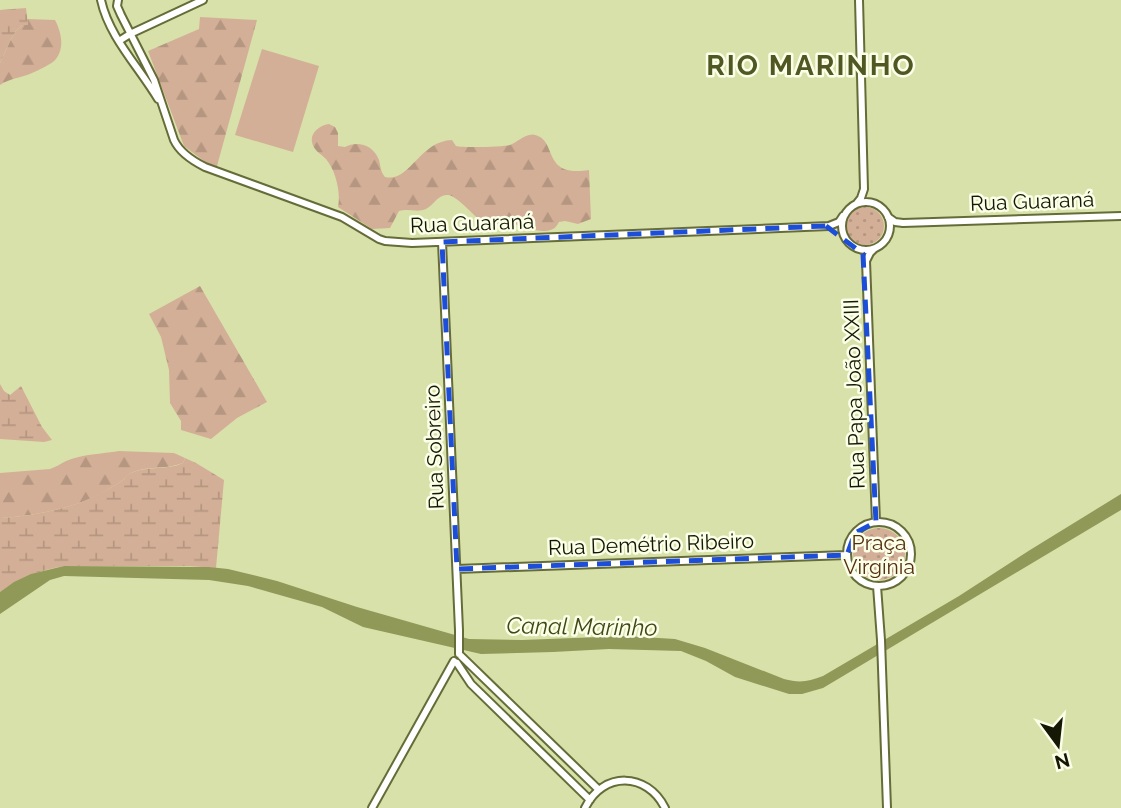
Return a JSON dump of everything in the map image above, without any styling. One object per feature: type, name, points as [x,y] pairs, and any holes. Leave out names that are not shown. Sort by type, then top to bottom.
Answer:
[{"type":"street","points":[[119,41],[203,0]]},
{"type":"street","points":[[857,204],[864,189],[859,0]]},
{"type":"street","points":[[102,2],[108,7],[118,3]]},
{"type":"street","name":"Rua Guaraná","points":[[102,2],[106,19],[165,113]]},
{"type":"street","name":"Rua Guaraná","points":[[118,3],[130,34],[154,80],[177,146],[197,163],[342,217],[379,239],[400,243],[442,242],[826,226],[836,224],[843,216]]},
{"type":"street","points":[[826,226],[835,229],[851,246],[858,249],[866,251],[883,243],[890,231],[888,217],[882,208],[867,197],[864,189]]},
{"type":"street","points":[[844,237],[841,227],[843,216],[857,204],[873,203]]},
{"type":"street","name":"Rua Guaraná","points":[[888,217],[903,223],[1121,216]]},
{"type":"street","name":"Rua Guaraná","points":[[890,231],[903,223]]},
{"type":"street","name":"Rua Sobreiro","points":[[442,242],[460,654]]},
{"type":"street","name":"Rua Papa João XXIII","points":[[858,249],[866,265],[876,522]]},
{"type":"street","name":"Rua Papa João XXIII","points":[[866,265],[868,256],[874,249]]},
{"type":"street","points":[[876,522],[888,523],[901,531],[909,543],[910,554],[908,566],[899,578],[889,584],[877,586],[867,584],[855,576],[847,555],[849,543],[855,533],[863,526],[876,522]]},
{"type":"street","name":"Rua Demétrio Ribeiro","points":[[457,569],[847,555]]},
{"type":"street","points":[[877,586],[887,808]]},
{"type":"street","points":[[372,808],[455,662],[462,660],[460,654]]},
{"type":"street","points":[[460,654],[599,790]]},
{"type":"street","points":[[455,662],[471,684],[590,800]]},
{"type":"street","points":[[585,808],[599,790],[618,781],[638,782],[651,789],[665,808]]},
{"type":"highlighted area","points":[[826,226],[863,254],[876,522],[855,533],[847,555],[457,569],[442,242]]},
{"type":"green space","points":[[26,8],[28,25],[22,25],[16,31],[0,63],[0,10]]},
{"type":"green space","points":[[200,17],[257,20],[217,166],[209,165],[184,146],[148,51],[199,29]]},
{"type":"green space","points":[[27,19],[55,20],[61,40],[59,55],[42,69],[0,85],[0,63],[16,31],[22,25],[28,25]]},
{"type":"green space","points":[[262,49],[319,66],[293,152],[235,135]]},
{"type":"green space","points":[[329,124],[335,127],[338,133],[338,146],[360,144],[369,147],[377,155],[385,177],[401,174],[431,147],[441,142],[452,140],[460,147],[500,146],[535,135],[542,138],[557,164],[564,169],[589,170],[591,219],[578,224],[559,222],[546,231],[509,223],[489,225],[482,222],[456,198],[445,195],[426,209],[399,211],[390,228],[372,229],[338,207],[338,189],[333,170],[312,142],[317,130]]},
{"type":"green space","points":[[865,207],[879,212],[884,226],[879,240],[865,245],[851,240],[846,226],[851,212]]},
{"type":"green space","points":[[200,286],[267,402],[237,418],[211,439],[181,430],[181,421],[170,403],[169,370],[161,337],[149,314]]},
{"type":"green space","points":[[0,384],[10,395],[21,386],[42,427],[52,440],[44,442],[0,439]]},
{"type":"green space","points":[[119,451],[174,453],[185,458],[183,463],[177,465],[131,473],[106,491],[78,504],[37,514],[0,518],[0,473],[50,469],[79,457]]},
{"type":"green space","points":[[185,458],[224,480],[216,568],[64,566],[30,575],[0,592],[0,518],[37,514],[77,504],[111,487],[131,473],[177,465],[183,463]]},
{"type":"green space","name":"Praça Virgínia","points":[[879,528],[898,535],[905,554],[898,573],[879,580],[860,573],[853,554],[860,535]]},
{"type":"shaded area","points":[[1121,494],[1121,510],[823,688],[802,694],[789,694],[735,677],[681,651],[609,649],[481,654],[363,627],[322,607],[248,586],[209,580],[64,576],[50,580],[0,614],[0,592],[31,574],[64,566],[209,567],[277,581],[469,639],[626,636],[675,639],[784,679],[804,681],[823,676],[959,596]]},
{"type":"district","name":"RIO MARINHO","points":[[811,65]]},
{"type":"water label","name":"Canal Marinho","points":[[582,626]]}]
